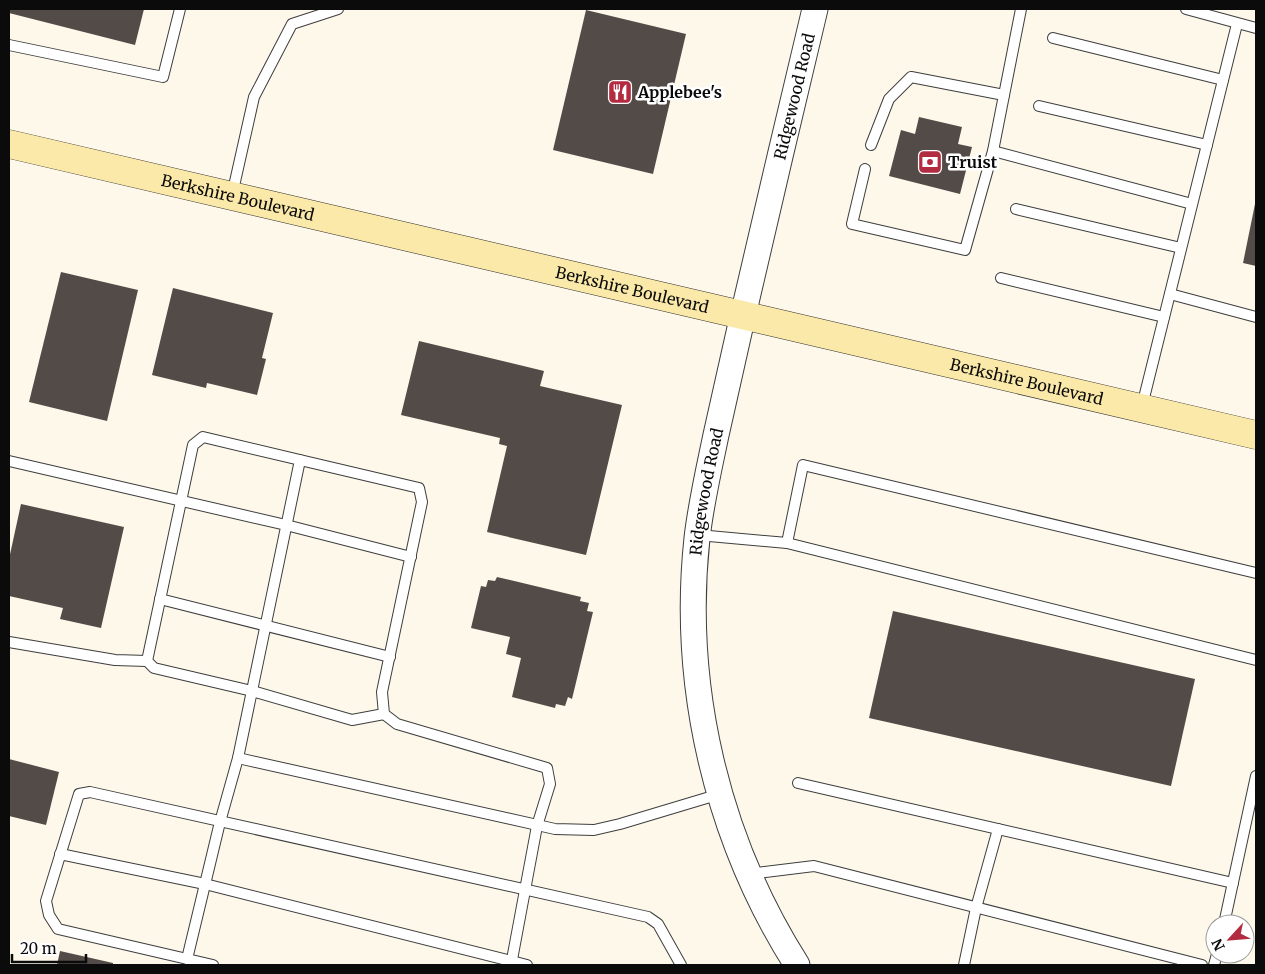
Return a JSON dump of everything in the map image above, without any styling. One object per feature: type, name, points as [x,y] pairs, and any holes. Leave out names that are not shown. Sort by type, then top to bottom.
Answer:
[{"type":"main road","name":"Berkshire Boulevard","points":[[9,144],[1256,435]]},
{"type":"street","name":"Ridgewood Road","points":[[797,965],[756,892],[734,840],[715,781],[703,728],[699,697],[693,634],[694,569],[705,487],[769,199],[815,9]]},
{"type":"lane","points":[[9,45],[162,77],[180,9]]},
{"type":"lane","points":[[232,196],[254,96],[292,24],[336,9]]},
{"type":"lane","points":[[864,169],[852,224],[965,250],[993,151],[1021,9]]},
{"type":"lane","points":[[1186,9],[1256,28]]},
{"type":"lane","points":[[1141,408],[1237,24]]},
{"type":"lane","points":[[1052,38],[1223,80]]},
{"type":"lane","points":[[871,145],[889,100],[911,77],[1004,95]]},
{"type":"lane","points":[[1039,106],[1207,145]]},
{"type":"lane","points":[[993,151],[1192,204]]},
{"type":"lane","points":[[1016,209],[1181,248]]},
{"type":"lane","points":[[1001,278],[1164,317]]},
{"type":"lane","points":[[1170,294],[1256,317]]},
{"type":"lane","points":[[147,661],[193,445],[203,437],[419,488],[422,502],[382,692],[384,714],[397,724],[547,768],[550,784],[537,826],[511,963]]},
{"type":"lane","points":[[187,959],[220,822],[238,758],[300,460]]},
{"type":"lane","points":[[9,461],[286,525],[411,557]]},
{"type":"lane","points":[[787,543],[803,465],[1256,573]]},
{"type":"lane","points":[[698,535],[787,543],[1256,660]]},
{"type":"lane","points":[[160,599],[390,657]]},
{"type":"lane","points":[[9,642],[115,660],[147,661],[154,668],[252,691],[352,720],[384,714]]},
{"type":"lane","points":[[238,758],[554,829],[594,830],[720,794]]},
{"type":"lane","points":[[1226,914],[1256,776]]},
{"type":"lane","points":[[798,783],[1233,882]]},
{"type":"lane","points":[[213,965],[58,929],[49,915],[46,900],[79,794],[90,792],[648,917],[658,924],[681,965]]},
{"type":"lane","points":[[964,965],[976,908],[998,829]]},
{"type":"lane","points":[[60,854],[205,884],[511,963],[527,965]]},
{"type":"lane","points":[[748,874],[814,866],[1202,965]]},
{"type":"building","points":[[9,9],[144,9],[135,45],[9,13]]},
{"type":"building","name":"Applebee's","points":[[586,10],[686,34],[653,174],[553,150]]},
{"type":"building","name":"Truist","points":[[919,117],[962,127],[958,144],[972,147],[960,194],[889,176],[901,130],[915,134]]},
{"type":"building","points":[[1256,204],[1256,266],[1243,263]]},
{"type":"building","points":[[61,272],[138,290],[107,421],[29,402]]},
{"type":"building","points":[[173,288],[273,313],[262,358],[266,359],[257,395],[207,383],[206,388],[152,375]]},
{"type":"building","points":[[419,341],[544,371],[540,386],[622,405],[586,555],[487,532],[507,446],[499,444],[500,438],[401,415]]},
{"type":"building","points":[[21,504],[124,527],[101,628],[60,619],[63,608],[9,596],[9,559]]},
{"type":"building","points":[[497,577],[581,597],[580,601],[589,603],[587,611],[593,612],[572,699],[568,697],[565,706],[556,704],[555,708],[512,697],[521,658],[506,654],[510,637],[471,628],[481,586],[486,587],[488,580],[495,581]]},
{"type":"building","points":[[893,611],[1195,679],[1171,786],[869,718]]},
{"type":"building","points":[[9,759],[59,772],[46,825],[9,816]]},
{"type":"building","points":[[60,951],[113,963],[113,965],[57,965]]},
{"type":"place","name":"Applebee's","points":[[620,92]]},
{"type":"place","name":"Truist","points":[[930,162]]}]
